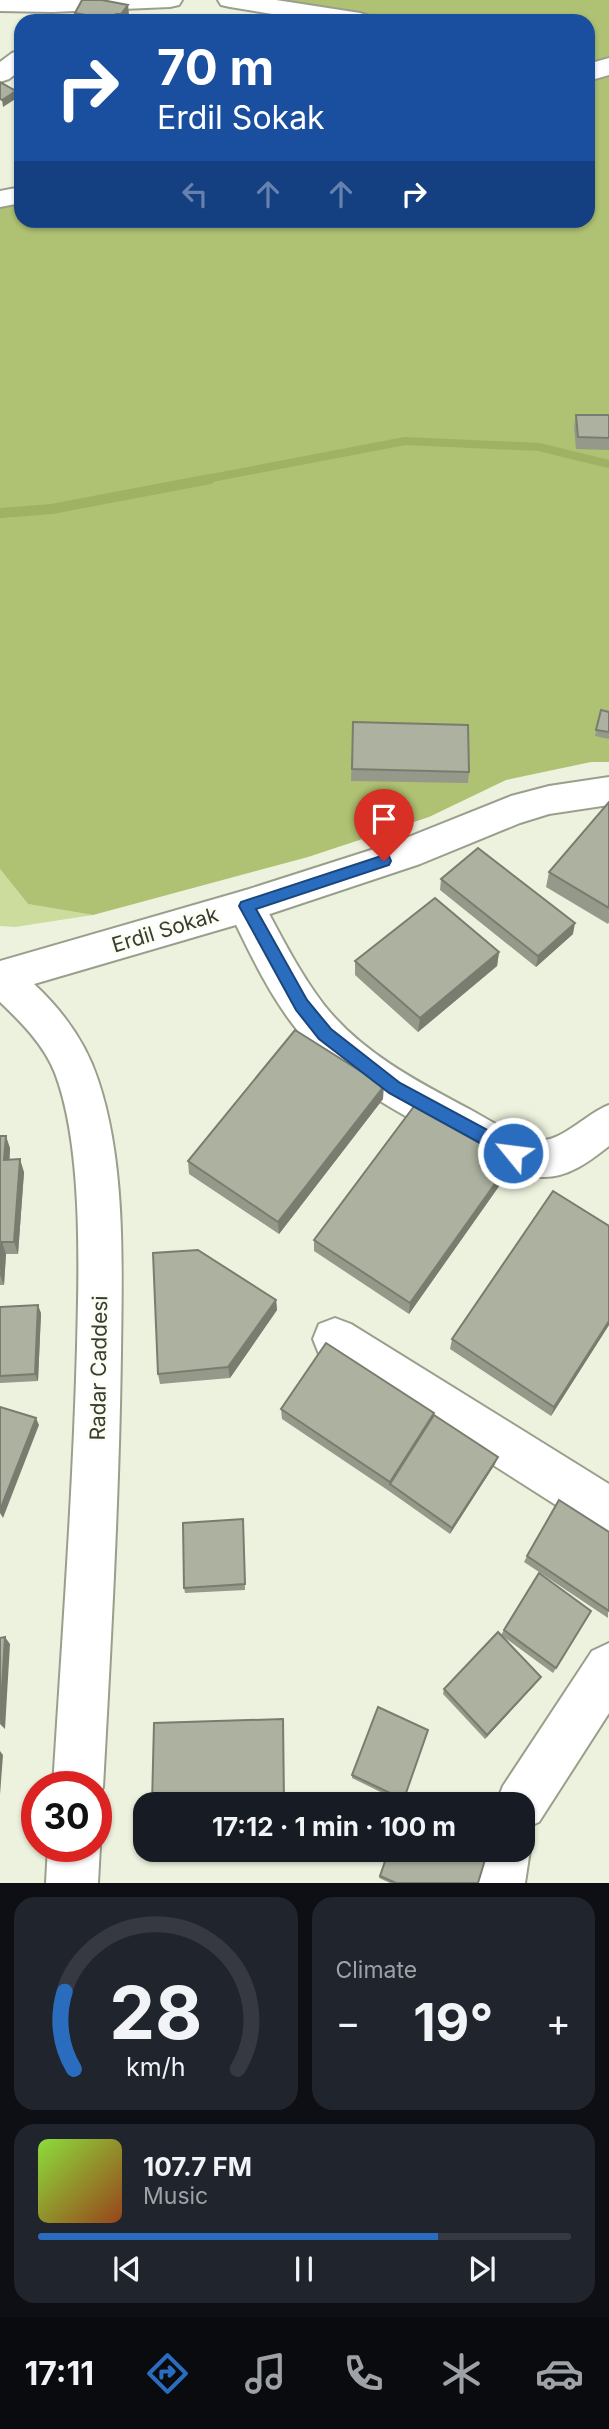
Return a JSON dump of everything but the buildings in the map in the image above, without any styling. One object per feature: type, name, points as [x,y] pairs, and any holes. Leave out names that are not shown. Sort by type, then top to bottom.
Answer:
[{"type":"street","points":[[0,4],[51,13],[170,0]]},
{"type":"street","points":[[230,0],[317,14]]},
{"type":"street","points":[[0,74],[14,63]]},
{"type":"street","name":"Erdil Sokak","points":[[0,978],[246,906],[407,853],[510,811],[549,800],[609,791]]},
{"type":"street","points":[[246,906],[296,996],[317,1025],[334,1042],[394,1088],[513,1153],[532,1158],[563,1156],[609,1123]]},
{"type":"street","name":"Radar Caddesi","points":[[0,978],[34,1009],[60,1040],[76,1074],[87,1120],[96,1180],[100,1250],[97,1474],[79,1771]]},
{"type":"street","points":[[335,1339],[609,1511]]},
{"type":"street","points":[[529,1792],[609,1668]]},
{"type":"street","points":[[72,1883],[73,1862]]},
{"type":"street","points":[[499,1883],[502,1862]]},
{"type":"green space","points":[[258,0],[609,0],[609,56],[595,61],[595,14],[353,14]]},
{"type":"green space","points":[[609,72],[609,762],[591,762],[506,780],[429,817],[308,857],[93,915],[28,904],[0,869],[0,205],[14,202],[14,228],[595,228],[595,76]]},
{"type":"green space","points":[[0,869],[28,904],[93,915],[15,927],[0,926]]},
{"type":"waterway","points":[[201,480],[405,441],[539,447],[609,464]]},
{"type":"waterway","points":[[0,513],[52,509],[210,479]]},
{"type":"route","points":[[384,861],[246,906],[302,1005],[325,1034],[394,1088],[513,1153]]}]
